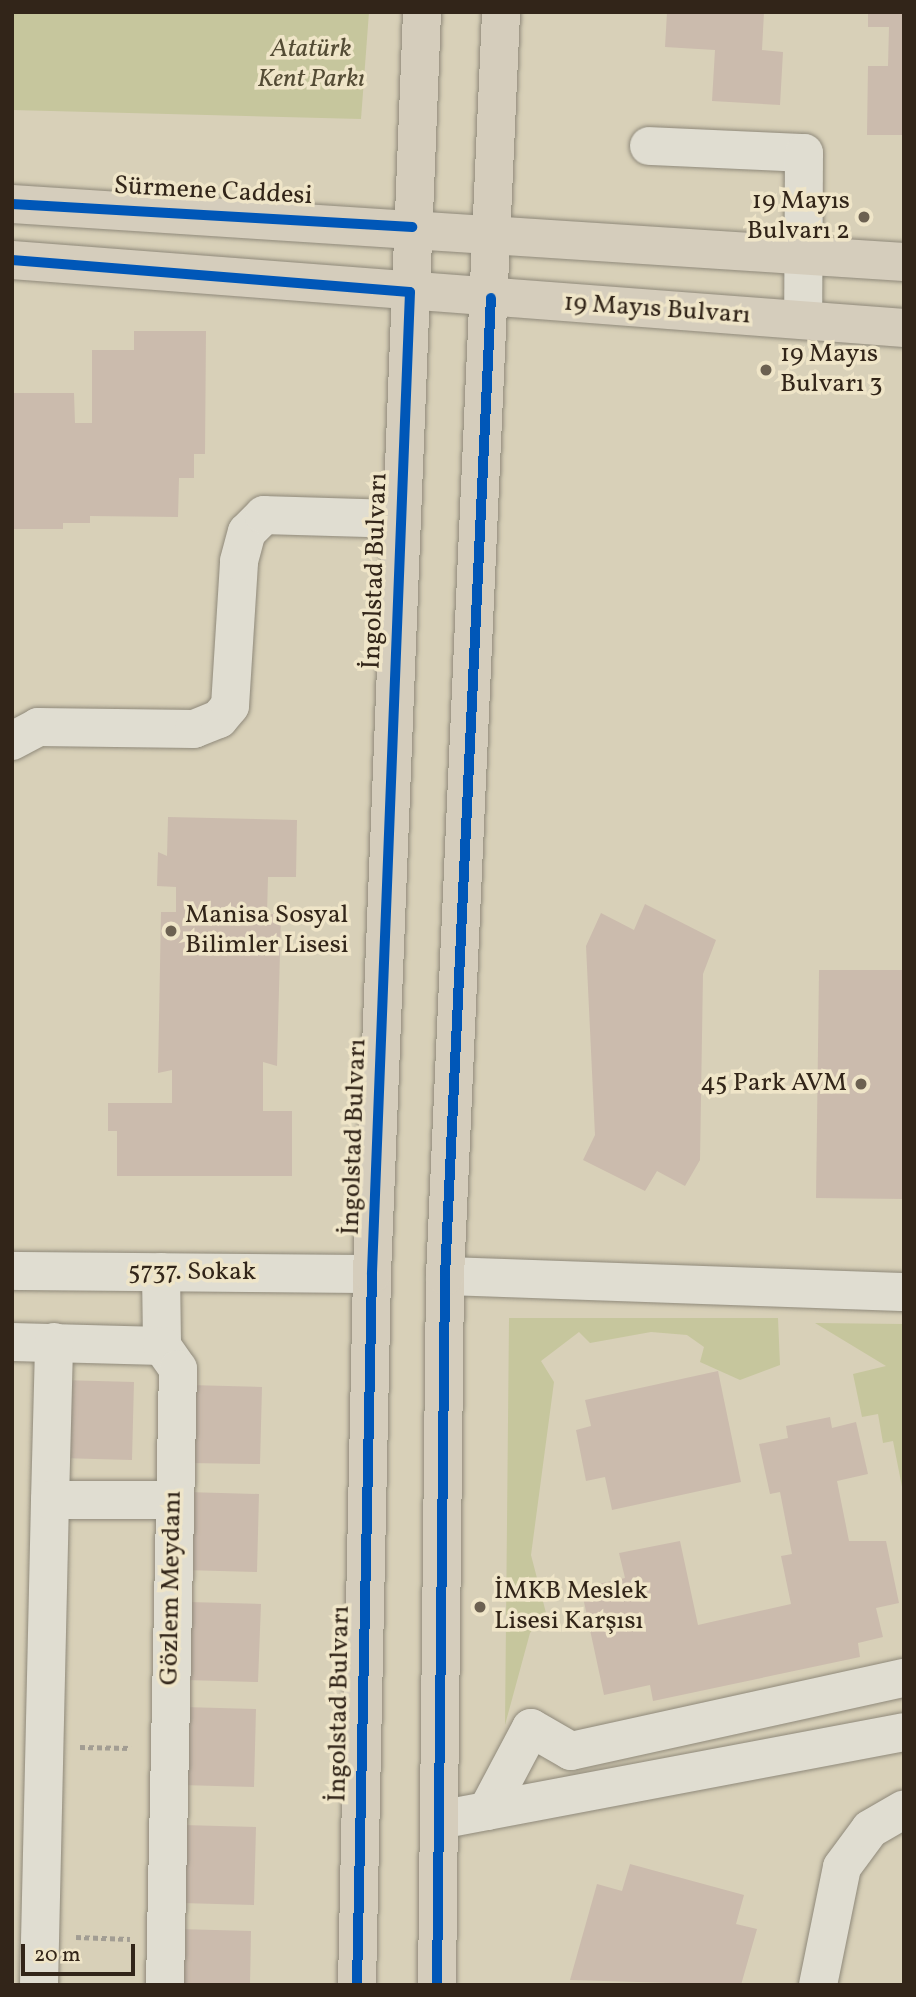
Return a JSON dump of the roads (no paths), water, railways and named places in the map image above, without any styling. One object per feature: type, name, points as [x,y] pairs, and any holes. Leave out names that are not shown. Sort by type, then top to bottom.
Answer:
[{"type":"main road","name":"İngolstad Bulvarı","points":[[357,1985],[372,1274],[422,12]]},
{"type":"main road","points":[[437,1985],[445,1276],[491,298],[491,231],[501,12]]},
{"type":"main road","name":"Sürmene Caddesi","points":[[12,204],[412,227]]},
{"type":"main road","points":[[412,227],[904,262]]},
{"type":"main road","points":[[12,260],[410,292]]},
{"type":"main road","name":"19 Mayıs Bulvarı","points":[[410,292],[904,328]]},
{"type":"street","points":[[649,146],[804,153],[803,320]]},
{"type":"street","points":[[12,741],[38,727],[194,729],[219,719],[230,706],[239,561],[247,533],[264,515],[401,519]]},
{"type":"street","name":"5737. Sokak","points":[[12,1272],[372,1274]]},
{"type":"street","points":[[12,1342],[162,1346],[161,1272]]},
{"type":"street","points":[[445,1276],[904,1292]]},
{"type":"street","points":[[39,1985],[54,1342]]},
{"type":"street","name":"Gözlem Meydanı","points":[[162,1346],[178,1369],[173,1500],[165,1985]]},
{"type":"street","points":[[50,1500],[173,1500]]},
{"type":"street","points":[[487,1811],[531,1728],[571,1751],[904,1678]]},
{"type":"street","points":[[439,1821],[904,1732]]},
{"type":"street","points":[[818,1985],[842,1867],[870,1829],[904,1810]]},
{"type":"place","name":"19 Mayıs Bulvarı 2","points":[[864,217]]},
{"type":"place","name":"19 Mayıs Bulvarı 3","points":[[766,370]]},
{"type":"place","name":"Manisa Sosyal Bilimler Lisesi","points":[[171,931]]},
{"type":"place","name":"45 Park AVM","points":[[861,1084]]},
{"type":"place","name":"İMKB Meslek Lisesi Karşısı","points":[[480,1607]]},
{"type":"park label","name":"Atatürk Kent Parkı","points":[[311,65]]}]
